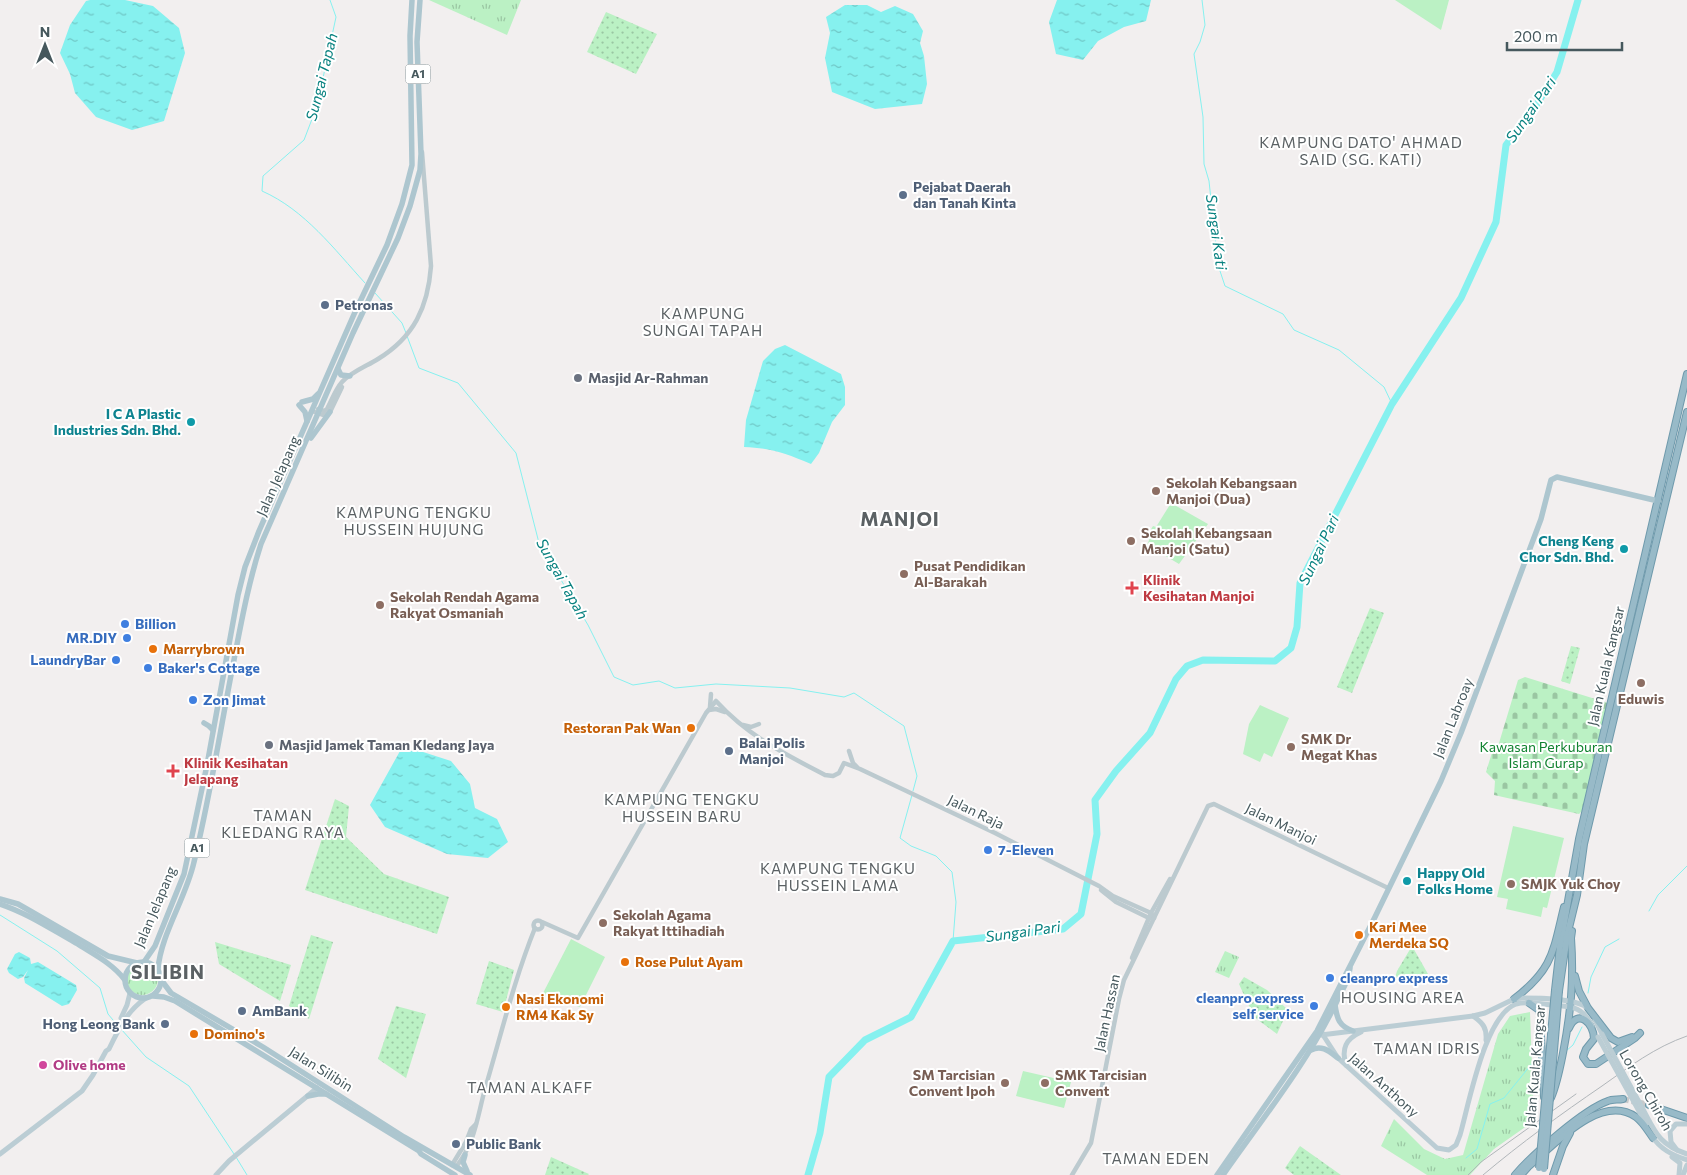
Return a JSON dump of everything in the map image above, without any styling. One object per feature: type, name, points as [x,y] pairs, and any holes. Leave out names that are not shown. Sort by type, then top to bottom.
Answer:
[{"type":"highway","name":"Jalan Kuala Kangsar","points":[[1541,1172],[1544,1106],[1555,990],[1560,946],[1575,863],[1622,650],[1687,374]]},
{"type":"highway","name":"Jalan Kuala Kangsar","points":[[1541,1172],[1550,1100],[1559,991],[1567,936],[1577,895],[1584,844],[1687,412]]},
{"type":"highway","points":[[1660,528],[1661,507],[1658,501],[1664,498],[1668,480],[1672,474]]},
{"type":"highway","points":[[1514,999],[1532,986],[1542,974],[1553,954],[1575,863]]},
{"type":"highway","points":[[1550,1100],[1555,1088],[1571,1005],[1573,966],[1571,938],[1577,895]]},
{"type":"highway","points":[[1567,1031],[1574,1020],[1580,1018],[1593,1028],[1594,1039],[1586,1049],[1583,1057],[1588,1064],[1596,1064],[1640,1033],[1622,1041],[1614,1041],[1588,1008],[1579,991],[1573,966]]},
{"type":"highway","points":[[1529,1003],[1539,1010],[1540,1015],[1544,1106]]},
{"type":"highway","points":[[1515,1175],[1554,1138],[1582,1116],[1609,1100],[1623,1099]]},
{"type":"highway","points":[[1649,1105],[1687,1118]]},
{"type":"highway","points":[[1521,1175],[1572,1130],[1593,1115],[1602,1112],[1619,1110],[1627,1112],[1640,1120],[1653,1138]]},
{"type":"highway","points":[[1553,1175],[1563,1146],[1572,1130]]},
{"type":"main road","name":"Jalan Jelapang","points":[[144,962],[155,946],[184,874],[245,566],[275,493],[307,423],[316,411],[338,368],[368,299],[402,204],[412,165],[410,36],[412,0]]},
{"type":"main road","name":"Jalan Jelapang","points":[[158,969],[162,949],[189,883],[194,864],[214,770],[246,595],[254,565],[269,526],[305,446],[320,392],[364,293],[379,270],[410,206],[420,170],[421,148],[417,42],[420,0]]},
{"type":"main road","points":[[416,183],[416,170],[412,165],[417,160],[421,148]]},
{"type":"main road","points":[[338,368],[341,375],[350,376]]},
{"type":"main road","points":[[307,423],[301,404],[313,399],[320,392]]},
{"type":"main road","points":[[305,446],[330,412]]},
{"type":"main road","name":"Jalan Labroay","points":[[1350,966],[1441,780],[1460,735],[1542,519],[1551,480],[1561,477],[1608,489]]},
{"type":"main road","points":[[1542,519],[1555,480],[1603,490],[1608,489],[1658,501]]},
{"type":"main road","points":[[204,723],[213,730]]},
{"type":"main road","points":[[0,899],[18,904],[108,956],[137,963],[151,963],[158,969],[162,981],[160,988],[125,1015]]},
{"type":"main road","points":[[0,904],[27,915],[108,963],[125,980],[130,993],[136,997],[150,997]]},
{"type":"main road","points":[[125,980],[129,969],[137,963]]},
{"type":"main road","points":[[1217,1175],[1307,1050],[1321,1034],[1348,977],[1350,966]]},
{"type":"main road","points":[[1223,1175],[1307,1050],[1350,966]]},
{"type":"main road","name":"Jalan Silibin","points":[[162,981],[172,993],[263,1047],[454,1169]]},
{"type":"main road","points":[[0,1154],[82,1091],[93,1075],[106,1051],[106,1047],[125,1015],[130,993]]},
{"type":"main road","name":"Jalan Silibin","points":[[150,997],[170,998],[419,1150],[454,1169],[470,1175]]},
{"type":"main road","points":[[1321,1034],[1362,1031],[1473,1016],[1486,1013],[1514,999],[1532,998],[1571,1005],[1580,1010],[1585,1013],[1600,1036]]},
{"type":"main road","points":[[1529,1003],[1580,1004],[1588,1008],[1600,1036]]},
{"type":"main road","name":"Jalan Kuala Kangsar","points":[[1449,1150],[1456,1145],[1460,1135],[1486,1042],[1501,1015],[1508,1008],[1515,1004],[1529,1003]]},
{"type":"main road","points":[[1335,1005],[1340,1024],[1343,1028],[1353,1031]]},
{"type":"main road","points":[[1473,1016],[1484,1025],[1487,1032],[1486,1042]]},
{"type":"main road","points":[[1321,1034],[1322,1022]]},
{"type":"main road","points":[[233,1030],[238,1039],[246,1041],[257,1048],[263,1047],[263,1052],[267,1056]]},
{"type":"main road","points":[[1346,1065],[1344,1046],[1349,1038],[1362,1031]]},
{"type":"main road","name":"Jalan Anthony","points":[[1321,1034],[1338,1058],[1437,1148],[1449,1150]]},
{"type":"main road","name":"Lorong Chiroh","points":[[1600,1036],[1636,1102],[1653,1138]]},
{"type":"main road","points":[[1307,1050],[1322,1048],[1338,1058]]},
{"type":"main road","points":[[216,1175],[229,1161],[317,1088],[317,1082],[314,1079]]},
{"type":"main road","points":[[307,1081],[310,1088],[308,1096]]},
{"type":"main road","points":[[308,1096],[328,1094]]},
{"type":"main road","name":"Lorong Chiroh","points":[[1636,1102],[1661,1140],[1676,1153]]},
{"type":"main road","points":[[1240,1142],[1247,1139],[1260,1122]]},
{"type":"main road","points":[[1687,1124],[1676,1124],[1670,1131],[1671,1142],[1676,1153],[1687,1160]]},
{"type":"main road","points":[[1653,1138],[1680,1163],[1681,1170],[1679,1175]]},
{"type":"main road","points":[[1237,1155],[1241,1146],[1240,1142]]},
{"type":"main road","points":[[1670,1153],[1687,1154]]},
{"type":"main road","points":[[465,1155],[463,1166],[470,1175]]},
{"type":"main road","points":[[1685,1174],[1687,1165]]},
{"type":"main road","points":[[454,1169],[461,1175]]},
{"type":"street","points":[[316,411],[326,410],[338,388],[350,376],[402,342],[418,319],[430,283],[431,266],[421,148]]},
{"type":"street","points":[[316,411],[325,415],[330,412],[341,388],[350,376]]},
{"type":"street","points":[[561,931],[539,928],[535,922],[539,920],[578,938],[708,710],[712,700],[711,694]]},
{"type":"street","points":[[708,710],[716,701],[753,735],[825,775],[833,776],[844,768],[851,766]]},
{"type":"street","points":[[708,710],[716,709],[727,713]]},
{"type":"street","points":[[739,724],[751,727],[759,724]]},
{"type":"street","points":[[849,751],[853,763],[860,769]]},
{"type":"street","name":"Jalan Raja","points":[[840,772],[844,763],[860,769],[1071,872],[1096,886],[1116,902],[1152,916]]},
{"type":"street","name":"Jalan Manjoi","points":[[1152,916],[1205,811],[1208,806],[1214,804],[1388,888]]},
{"type":"street","name":"Jalan Hassan","points":[[1072,1175],[1091,1143],[1119,999],[1128,968],[1152,916]]},
{"type":"street","points":[[454,1169],[465,1155],[476,1130],[476,1124],[520,968],[529,944],[543,925],[542,922]]},
{"type":"street","points":[[454,1169],[471,1129],[476,1124]]},
{"type":"green space","points":[[429,0],[521,0],[507,35]]},
{"type":"green space","points":[[1395,0],[1449,0],[1441,30]]},
{"type":"green space","points":[[606,12],[657,34],[636,74],[587,52]]},
{"type":"green space","points":[[1171,503],[1208,524],[1179,564],[1147,545],[1150,538],[1147,536],[1153,526],[1156,527]]},
{"type":"green space","points":[[1370,608],[1384,613],[1352,693],[1337,687]]},
{"type":"green space","points":[[1571,646],[1580,648],[1570,684],[1561,681]]},
{"type":"green space","name":"Kawasan Perkuburan Islam Gurap","points":[[1525,677],[1608,703],[1582,811],[1579,814],[1494,795],[1495,781],[1486,772],[1494,746],[1499,743],[1518,680]]},
{"type":"green space","points":[[1260,705],[1289,718],[1272,757],[1264,753],[1260,762],[1243,754],[1249,724]]},
{"type":"green space","points":[[335,799],[349,806],[346,837],[384,874],[449,897],[437,934],[305,890]]},
{"type":"green space","points":[[1513,826],[1564,838],[1547,908],[1543,907],[1541,917],[1506,909],[1508,899],[1497,897]]},
{"type":"green space","points":[[311,935],[333,942],[309,1019],[289,1006]]},
{"type":"green space","points":[[571,939],[605,957],[580,1007],[542,995]]},
{"type":"green space","points":[[215,942],[291,965],[280,1001],[219,964]]},
{"type":"green space","points":[[1412,946],[1428,974],[1395,978],[1397,971]]},
{"type":"green space","points":[[1225,951],[1239,957],[1229,978],[1215,972]]},
{"type":"green space","points":[[489,961],[514,970],[503,1012],[476,1004]]},
{"type":"green space","points":[[142,963],[148,964],[153,968],[157,973],[157,985],[153,990],[148,994],[142,995],[136,994],[131,990],[127,985],[126,979],[127,973],[131,968],[136,964]]},
{"type":"green space","points":[[1244,977],[1267,990],[1288,1010],[1277,1034],[1254,1017],[1239,984]]},
{"type":"green space","points":[[396,1006],[426,1014],[406,1078],[378,1059]]},
{"type":"green space","points":[[1530,1012],[1534,1121],[1494,1149],[1470,1175],[1427,1175],[1381,1146],[1394,1119],[1424,1149],[1445,1159],[1463,1155],[1498,1034],[1510,1016]]},
{"type":"green space","points":[[1023,1071],[1071,1082],[1064,1108],[1016,1096]]},
{"type":"green space","points":[[1300,1146],[1341,1175],[1294,1175],[1285,1168]]},
{"type":"green space","points":[[551,1157],[589,1174],[545,1175]]},
{"type":"water","points":[[125,0],[153,6],[179,28],[185,53],[164,121],[132,130],[96,117],[75,93],[70,74],[60,53],[70,25],[86,1]]},
{"type":"water","points":[[1057,0],[1151,0],[1146,21],[1124,27],[1098,41],[1083,60],[1056,54],[1049,22]]},
{"type":"water","points":[[845,5],[867,5],[881,12],[895,6],[913,14],[923,31],[920,43],[924,56],[927,84],[922,104],[875,109],[832,92],[825,58],[830,33],[826,17]]},
{"type":"water","points":[[785,345],[841,374],[845,387],[845,405],[832,422],[819,453],[811,464],[778,452],[744,447],[746,420],[763,361],[775,349]]},
{"type":"water","points":[[400,751],[420,751],[451,761],[470,784],[475,808],[497,819],[508,842],[488,858],[447,854],[385,827],[370,805]]},
{"type":"water","points":[[19,952],[30,958],[31,964],[38,962],[76,985],[77,990],[69,1004],[62,1006],[25,983],[24,978],[28,970],[23,977],[18,979],[9,973],[7,969],[15,954]]},
{"type":"waterway","name":"Sungai Tapah","points":[[330,0],[336,17],[317,106],[304,140],[263,176],[262,191],[278,199],[305,219],[365,283]]},
{"type":"waterway","name":"Sungai Kati","points":[[1202,0],[1205,25],[1194,54],[1203,117],[1204,164],[1209,181],[1218,265],[1225,286],[1283,314],[1294,330],[1339,350],[1384,387],[1392,404]]},
{"type":"waterway","name":"Sungai Pari","points":[[808,1175],[820,1133],[829,1077],[865,1040],[911,1017],[953,941],[1063,929],[1081,914],[1097,834],[1095,800],[1116,771],[1150,733],[1176,679],[1187,666],[1203,660],[1275,661],[1291,648],[1297,627],[1300,583],[1392,404],[1461,298],[1496,222],[1506,145],[1537,104],[1557,72],[1578,0]]},
{"type":"waterway","name":"Sungai Tapah","points":[[375,293],[402,323],[406,333]]},
{"type":"waterway","name":"Sungai Tapah","points":[[407,336],[419,368],[458,383],[516,453],[539,543],[588,625],[614,677],[633,685],[659,681],[675,688],[716,684],[790,688],[844,697],[854,693],[904,726],[917,776],[913,791]]},
{"type":"waterway","name":"Sungai Tapah","points":[[912,795],[900,838],[911,846],[936,856],[952,872],[956,902],[953,941]]},
{"type":"waterway","points":[[1649,911],[1658,895],[1687,866]]},
{"type":"waterway","points":[[0,915],[57,951],[100,988],[108,1014],[118,1026]]},
{"type":"waterway","points":[[1588,993],[1591,977],[1605,947],[1619,939]]},
{"type":"waterway","points":[[1566,1051],[1573,1045],[1582,1027]]},
{"type":"waterway","points":[[121,1029],[146,1057],[189,1086],[234,1154]]},
{"type":"waterway","points":[[1466,1158],[1477,1149],[1490,1104],[1504,1098],[1534,1061],[1539,1060]]},
{"type":"waterway","points":[[236,1157],[247,1175]]},
{"type":"tunnel","points":[[1623,1099],[1649,1105]]},
{"type":"railway","points":[[1483,1175],[1541,1129],[1632,1065],[1664,1046],[1687,1036]]},
{"type":"railway","points":[[1468,1175],[1481,1162],[1576,1094]]},
{"type":"place","name":"Pejabat Daerah dan Tanah Kinta","points":[[903,195]]},
{"type":"place","name":"Petronas","points":[[325,305]]},
{"type":"place","name":"Masjid Ar-Rahman","points":[[578,378]]},
{"type":"place","name":"I C A Plastic Industries Sdn. Bhd.","points":[[191,422]]},
{"type":"place","name":"Sekolah Kebangsaan Manjoi (Dua)","points":[[1156,491]]},
{"type":"place","name":"Sekolah Kebangsaan Manjoi (Satu)","points":[[1131,541]]},
{"type":"place","name":"Cheng Keng Chor Sdn. Bhd.","points":[[1624,549]]},
{"type":"place","name":"Pusat Pendidikan Al-Barakah","points":[[904,574]]},
{"type":"place","name":"Klinik Kesihatan Manjoi","points":[[1132,588]]},
{"type":"place","name":"Sekolah Rendah Agama Rakyat Osmaniah","points":[[380,605]]},
{"type":"place","name":"Billion","points":[[125,624]]},
{"type":"place","name":"MR.DIY","points":[[127,638]]},
{"type":"place","name":"Marrybrown","points":[[153,649]]},
{"type":"place","name":"LaundryBar","points":[[116,660]]},
{"type":"place","name":"Baker's Cottage","points":[[148,668]]},
{"type":"place","name":"Eduwis","points":[[1641,683]]},
{"type":"place","name":"Zon Jimat","points":[[193,700]]},
{"type":"place","name":"Restoran Pak Wan","points":[[691,728]]},
{"type":"place","name":"Masjid Jamek Taman Kledang Jaya","points":[[269,745]]},
{"type":"place","name":"SMK Dr Megat Khas","points":[[1291,747]]},
{"type":"place","name":"Balai Polis Manjoi","points":[[729,751]]},
{"type":"place","name":"Klinik Kesihatan Jelapang","points":[[173,771]]},
{"type":"place","name":"7-Eleven","points":[[988,850]]},
{"type":"place","name":"Happy Old Folks Home","points":[[1407,881]]},
{"type":"place","name":"SMJK Yuk Choy","points":[[1511,884]]},
{"type":"place","name":"Sekolah Agama Rakyat Ittihadiah","points":[[603,923]]},
{"type":"place","name":"Kari Mee Merdeka SQ","points":[[1359,935]]},
{"type":"place","name":"Rose Pulut Ayam","points":[[625,962]]},
{"type":"place","name":"cleanpro express","points":[[1330,978]]},
{"type":"place","name":"cleanpro express self service","points":[[1314,1006]]},
{"type":"place","name":"Nasi Ekonomi RM4 Kak Sy","points":[[506,1007]]},
{"type":"place","name":"AmBank","points":[[242,1011]]},
{"type":"place","name":"Hong Leong Bank","points":[[165,1024]]},
{"type":"place","name":"Domino's","points":[[194,1034]]},
{"type":"place","name":"Olive home","points":[[43,1065]]},
{"type":"place","name":"SM Tarcisian Convent Ipoh","points":[[1005,1083]]},
{"type":"place","name":"SMK Tarcisian Convent","points":[[1045,1083]]},
{"type":"place","name":"Public Bank","points":[[456,1144]]},
{"type":"district","name":"KAMPUNG DATO' AHMAD SAID (SG. KATI)","points":[[1361,152]]},
{"type":"district","name":"KAMPUNG SUNGAI TAPAH","points":[[703,322]]},
{"type":"district","name":"MANJOI","points":[[900,519]]},
{"type":"district","name":"KAMPUNG TENGKU HUSSEIN HUJUNG","points":[[414,522]]},
{"type":"district","name":"KAMPUNG TENGKU HUSSEIN BARU","points":[[682,808]]},
{"type":"district","name":"TAMAN KLEDANG RAYA","points":[[283,824]]},
{"type":"district","name":"KAMPUNG TENGKU HUSSEIN LAMA","points":[[838,878]]},
{"type":"district","name":"SILIBIN","points":[[168,972]]},
{"type":"district","name":"HOUSING AREA","points":[[1403,998]]},
{"type":"district","name":"TAMAN IDRIS","points":[[1427,1049]]},
{"type":"district","name":"TAMAN ALKAFF","points":[[530,1088]]},
{"type":"district","name":"TAMAN EDEN","points":[[1156,1159]]}]
